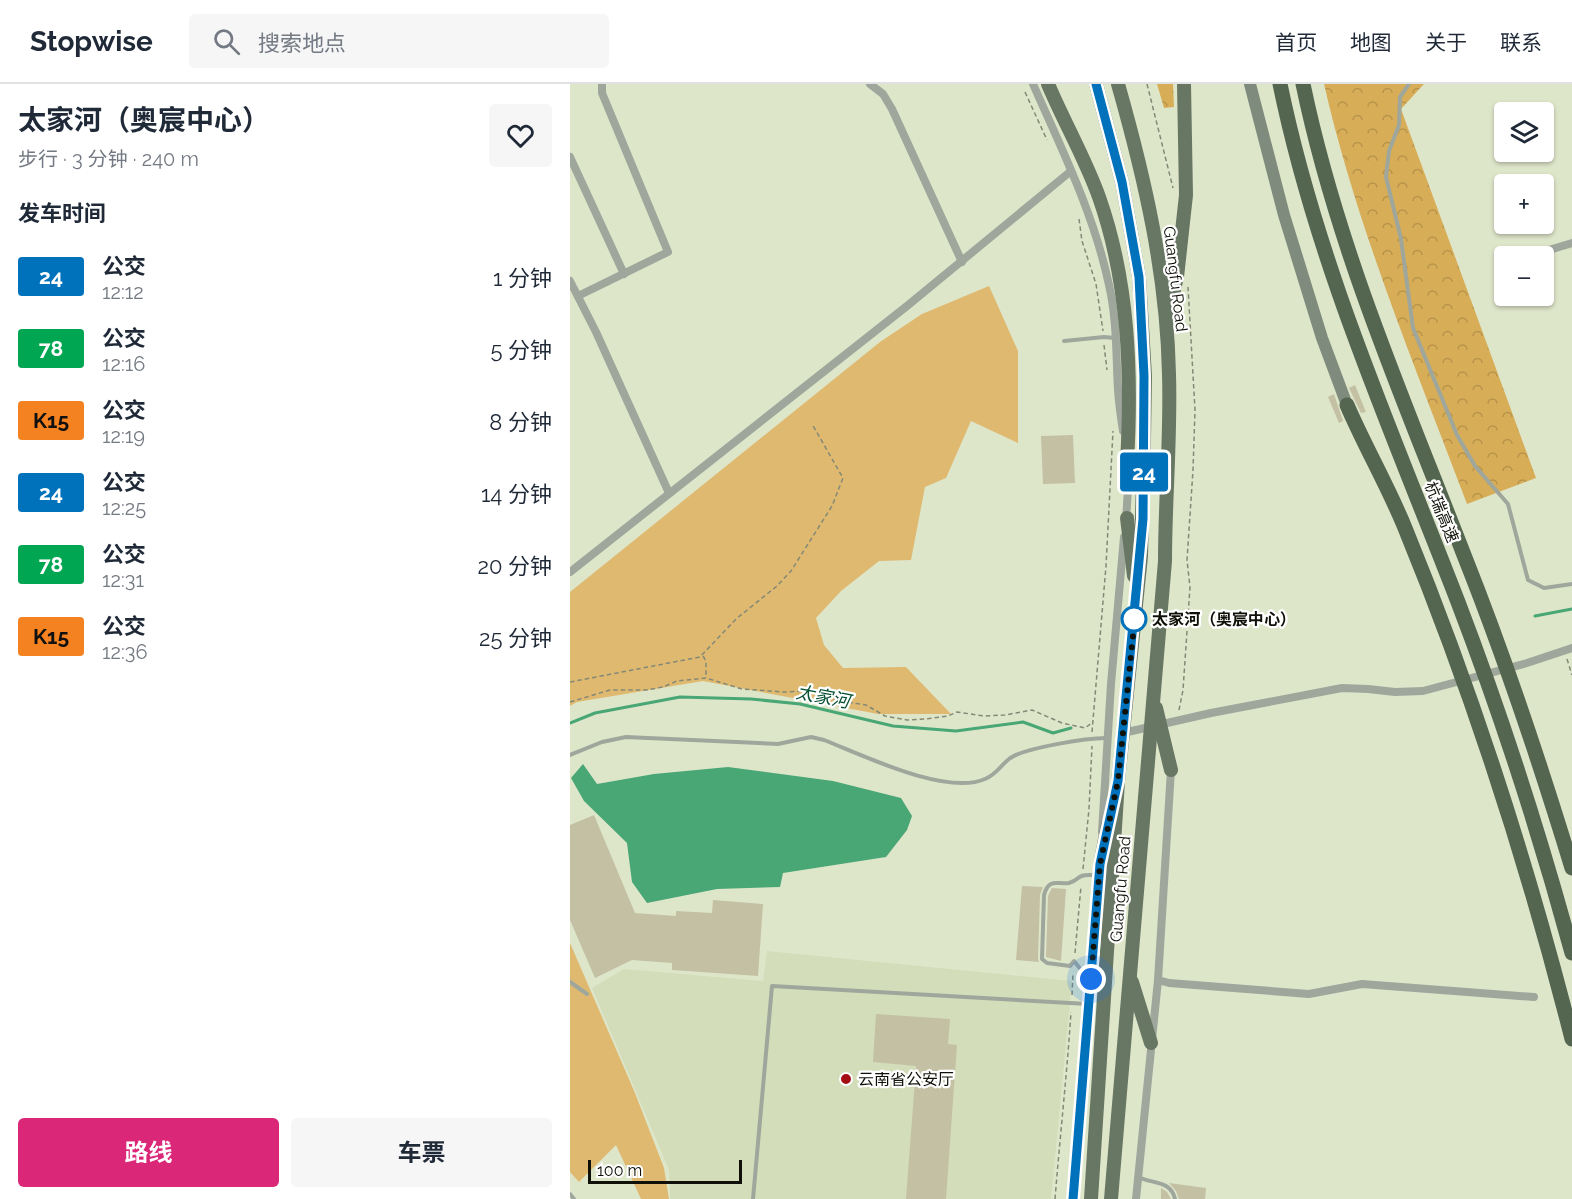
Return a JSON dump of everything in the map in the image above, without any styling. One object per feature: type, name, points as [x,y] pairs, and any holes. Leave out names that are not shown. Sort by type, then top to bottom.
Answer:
[{"type":"highway","name":"杭瑞高速","points":[[1280,84],[1296,158],[1325,255],[1378,402],[1480,663],[1528,804],[1572,953]]},
{"type":"highway","name":"杭瑞高速","points":[[1303,84],[1320,160],[1350,257],[1396,383],[1502,655],[1538,757],[1572,868]]},
{"type":"highway","points":[[1347,405],[1398,509],[1442,620],[1505,800],[1572,1038]]},
{"type":"main road","points":[[1048,84],[1098,196],[1110,236],[1120,283],[1130,379],[1127,463]]},
{"type":"main road","name":"Guangfu Road","points":[[1090,1199],[1118,781],[1143,519],[1144,440],[1144,376],[1139,277],[1122,182],[1096,84]]},
{"type":"main road","name":"Guangfu Road","points":[[1111,1199],[1130,975],[1155,726],[1153,696],[1165,561],[1170,446],[1167,321],[1152,219],[1118,84]]},
{"type":"main road","points":[[1167,321],[1177,277],[1185,215],[1184,84]]},
{"type":"main road","points":[[1250,84],[1284,215],[1322,338],[1347,405]]},
{"type":"main road","points":[[1127,518],[1137,593]]},
{"type":"main road","points":[[1155,726],[1171,770]]},
{"type":"main road","points":[[1100,864],[1118,781]]},
{"type":"main road","points":[[1130,975],[1151,1043]]},
{"type":"street","points":[[578,296],[668,252],[602,93],[602,84]]},
{"type":"street","points":[[870,84],[883,94],[892,110],[962,262]]},
{"type":"street","points":[[1033,84],[1091,219],[1110,286],[1116,339],[1118,391],[1127,463],[1127,518],[1119,583],[1100,864],[1073,1199]]},
{"type":"street","points":[[570,157],[624,274]]},
{"type":"street","points":[[570,572],[962,262],[1071,171]]},
{"type":"street","points":[[1554,248],[1572,243]]},
{"type":"street","points":[[570,281],[669,493]]},
{"type":"street","points":[[1123,733],[1177,720],[1342,688],[1395,692],[1423,691],[1568,649]]},
{"type":"street","points":[[1136,1199],[1158,980],[1171,770]]},
{"type":"street","points":[[1158,980],[1169,983],[1309,994],[1362,984],[1534,997]]},
{"type":"lane","points":[[1409,84],[1400,97],[1399,125],[1389,151],[1386,177],[1401,239],[1413,328],[1457,435],[1475,466],[1508,504],[1528,580],[1545,588],[1572,584]]},
{"type":"lane","points":[[1064,341],[1104,337],[1116,339]]},
{"type":"lane","points":[[570,756],[602,742],[626,737],[778,744],[811,737],[925,778],[964,784],[985,780],[1001,769],[1009,758],[1022,752],[1092,738],[1108,738]]},
{"type":"lane","points":[[1091,979],[1074,961],[1070,966],[1047,963],[1042,959],[1044,895],[1046,889],[1058,881],[1070,883],[1082,874],[1093,875],[1100,864]]},
{"type":"lane","points":[[570,982],[587,994]]},
{"type":"lane","points":[[753,1199],[772,986],[1089,1004]]},
{"type":"lane","points":[[1138,1177],[1157,1181],[1170,1187],[1175,1199]]},
{"type":"lane","points":[[570,1194],[574,1199]]},
{"type":"path","points":[[1022,84],[1047,140]]},
{"type":"path","points":[[1147,84],[1173,189]]},
{"type":"path","points":[[1079,216],[1083,241],[1096,284],[1107,371]]},
{"type":"path","points":[[1177,720],[1183,690],[1190,587],[1187,560],[1195,410],[1187,280]]},
{"type":"path","points":[[1055,1199],[1089,809],[1093,722],[1106,566],[1113,423]]},
{"type":"path","points":[[570,682],[616,672],[680,663],[702,656],[736,619],[777,586],[790,571],[832,506],[843,478],[812,424]]},
{"type":"path","points":[[1568,649],[1572,675]]},
{"type":"path","points":[[702,656],[706,661],[706,678]]},
{"type":"path","points":[[570,702],[610,690],[646,690],[663,687],[677,681],[706,678],[742,689],[807,691],[834,700],[866,705],[885,716],[907,720],[948,716],[957,712],[984,716],[1032,710],[1062,723],[1085,728],[1093,722]]},
{"type":"shaded area","points":[[989,286],[1018,351],[1018,443],[971,421],[946,478],[925,487],[911,560],[879,561],[841,591],[816,618],[824,645],[843,668],[906,667],[951,714],[878,714],[703,681],[577,702],[570,706],[570,592],[880,342],[922,314]]},
{"type":"shaded area","points":[[583,764],[597,784],[654,774],[728,767],[833,781],[901,798],[912,816],[907,830],[886,857],[783,873],[780,887],[717,889],[647,903],[632,882],[627,843],[584,801],[571,778]]},
{"type":"shaded area","points":[[570,943],[635,1093],[664,1168],[669,1199],[641,1199],[616,1145],[579,1182],[570,1172]]},
{"type":"shaded area","name":"云南省公安厅","points":[[767,951],[1072,981],[1051,1199],[670,1199],[669,1170],[592,988],[624,969],[763,981]]},
{"type":"green space","points":[[1157,84],[1173,84],[1174,107],[1164,108]]},
{"type":"green space","points":[[1324,84],[1424,84],[1401,109],[1536,478],[1467,504],[1370,244],[1337,138]]},
{"type":"building","points":[[1355,385],[1366,412],[1361,413],[1349,388]]},
{"type":"building","points":[[1334,394],[1343,421],[1339,423],[1328,397]]},
{"type":"building","points":[[1073,435],[1075,483],[1043,484],[1041,436]]},
{"type":"building","points":[[594,815],[635,913],[676,916],[676,911],[712,913],[713,900],[763,904],[758,976],[672,970],[672,963],[632,960],[595,978],[570,920],[570,825]]},
{"type":"building","points":[[1022,886],[1043,887],[1040,895],[1039,962],[1016,960]]},
{"type":"building","points":[[1052,888],[1066,889],[1061,961],[1046,957],[1048,896]]},
{"type":"building","points":[[876,1014],[950,1019],[948,1044],[957,1045],[946,1199],[906,1199],[916,1066],[873,1062]]},
{"type":"building","points":[[1169,1183],[1206,1188],[1205,1199],[1179,1199]]},
{"type":"building","points":[[1161,1188],[1167,1192],[1171,1199],[1161,1199]]},
{"type":"waterway","name":"太家河","points":[[1535,616],[1572,609]]},
{"type":"waterway","name":"太家河","points":[[570,723],[595,713],[680,697],[751,699],[800,704],[893,726],[956,731],[1023,722],[1053,733],[1071,728]]},
{"type":"bus line","name":"24","points":[[1073,1199],[1100,864],[1118,781],[1143,519],[1144,376],[1139,277],[1122,182],[1096,84]]},
{"type":"place","name":"太家河（奥宸中心）","points":[[1134,619]]},
{"type":"place","name":"云南省公安厅","points":[[846,1079]]},
{"type":"route","points":[[1091,979],[1100,864],[1118,781],[1135,616],[1134,619]]}]
